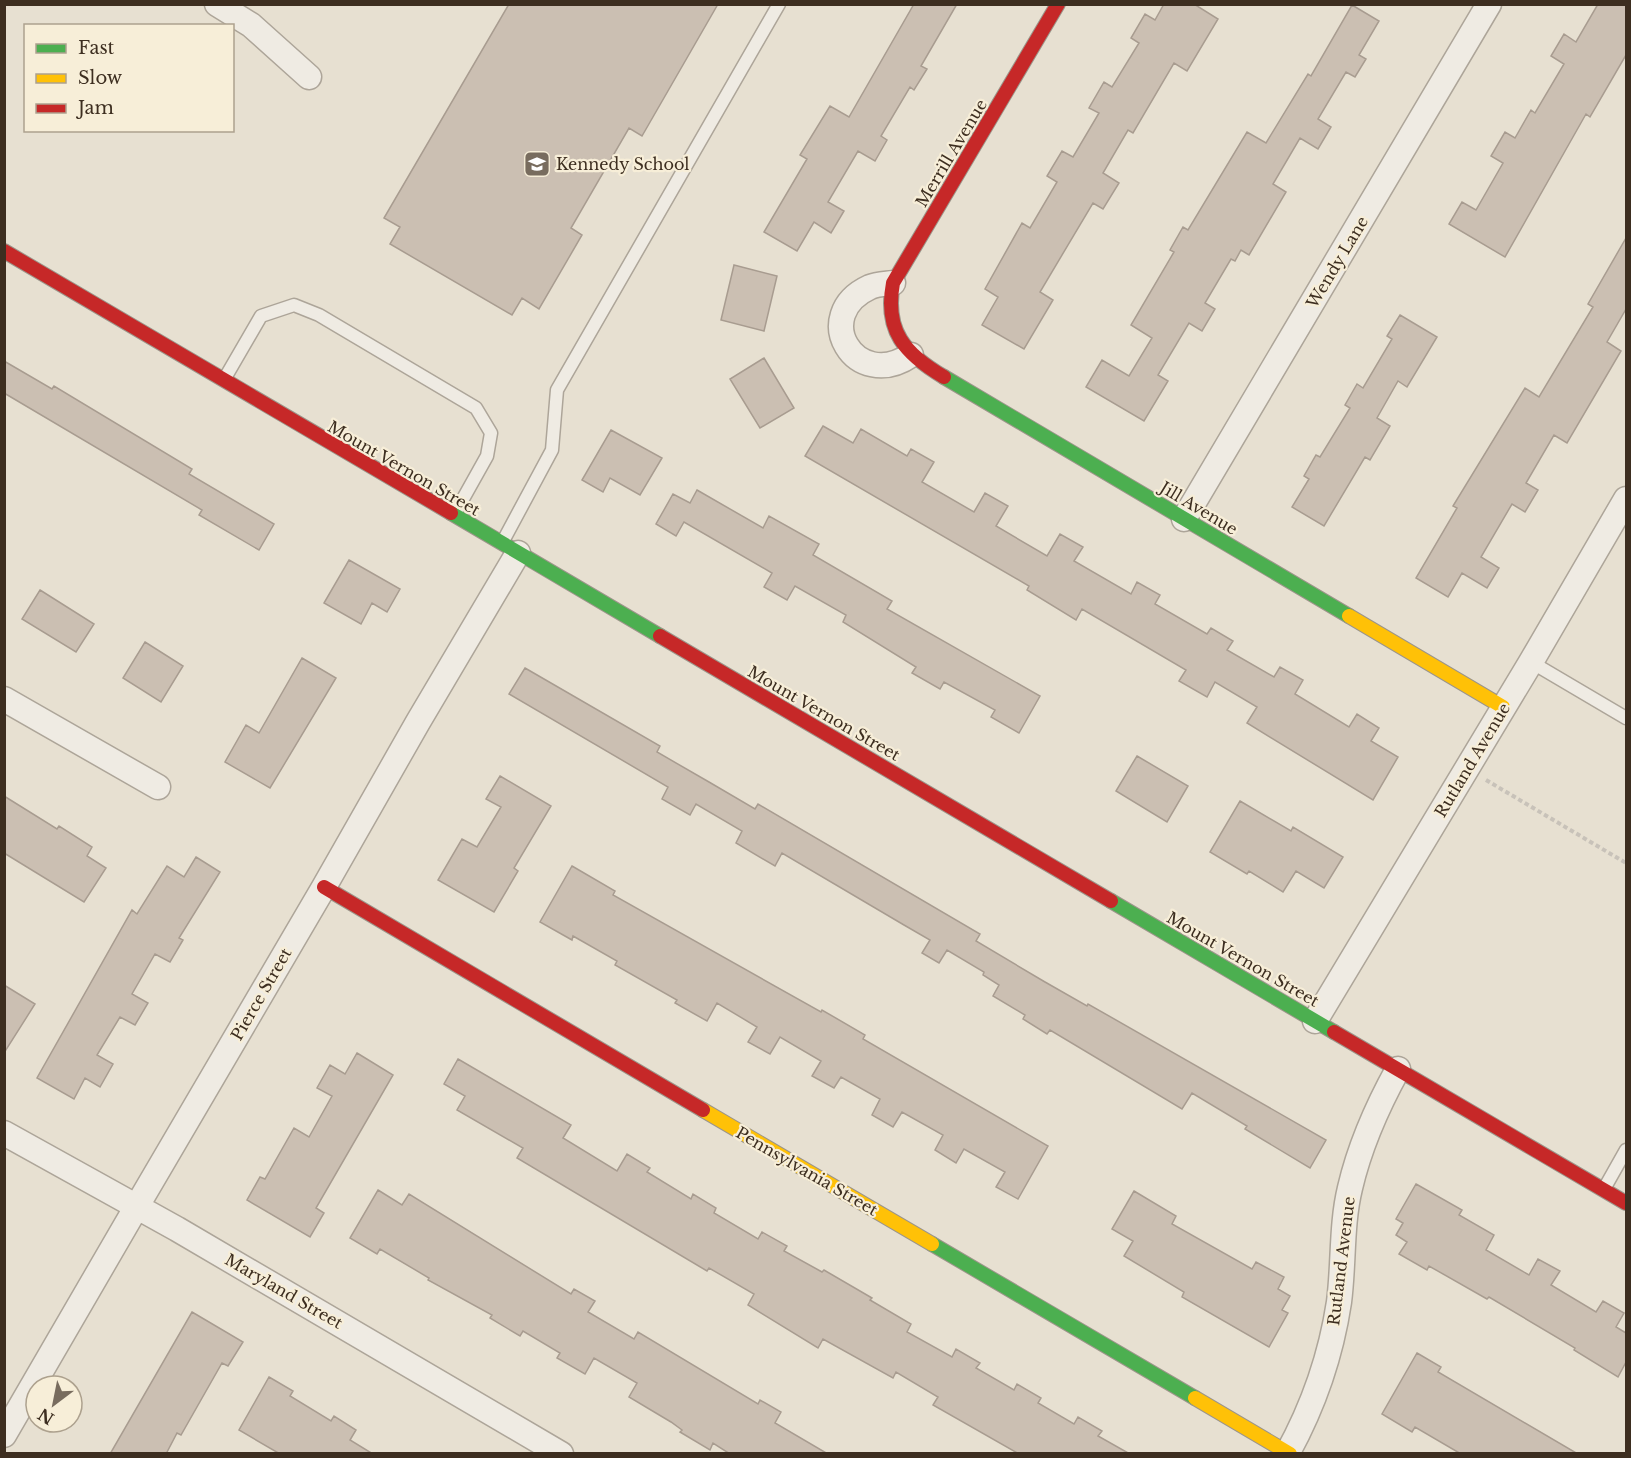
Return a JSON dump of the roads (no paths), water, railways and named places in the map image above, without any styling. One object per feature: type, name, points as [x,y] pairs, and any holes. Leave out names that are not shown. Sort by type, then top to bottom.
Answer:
[{"type":"street","points":[[217,4],[251,25],[309,77]]},
{"type":"street","name":"Merrill Avenue","points":[[892,323],[890,296],[893,283],[1058,4]]},
{"type":"street","name":"Wendy Lane","points":[[1184,519],[1489,4]]},
{"type":"street","name":"Mount Vernon Street","points":[[4,251],[1626,1203]]},
{"type":"street","points":[[893,283],[872,286],[856,296],[846,308],[842,320],[842,335],[848,350],[858,359],[872,364],[890,365],[911,355]]},
{"type":"street","name":"Jill Avenue","points":[[892,323],[903,346],[923,364],[1503,707]]},
{"type":"street","name":"Rutland Avenue","points":[[1315,1021],[1531,662],[1626,499]]},
{"type":"street","name":"Pierce Street","points":[[4,1435],[324,887],[418,722],[510,549]]},
{"type":"street","points":[[4,699],[158,787]]},
{"type":"street","name":"Pennsylvania Street","points":[[324,887],[1288,1453]]},
{"type":"street","name":"Rutland Avenue","points":[[1288,1453],[1315,1395],[1334,1331],[1349,1190],[1361,1149],[1380,1102],[1398,1069]]},
{"type":"street","name":"Maryland Street","points":[[4,1133],[137,1206],[561,1454]]},
{"type":"lane","points":[[510,549],[552,450],[556,390],[779,4]]},
{"type":"lane","points":[[224,380],[261,316],[294,305],[319,315],[476,408],[491,433],[487,456],[454,516]]},
{"type":"lane","points":[[1531,662],[1626,718]]},
{"type":"lane","points":[[1603,1190],[1626,1150]]},
{"type":"place","name":"Kennedy School","points":[[537,164]]}]
